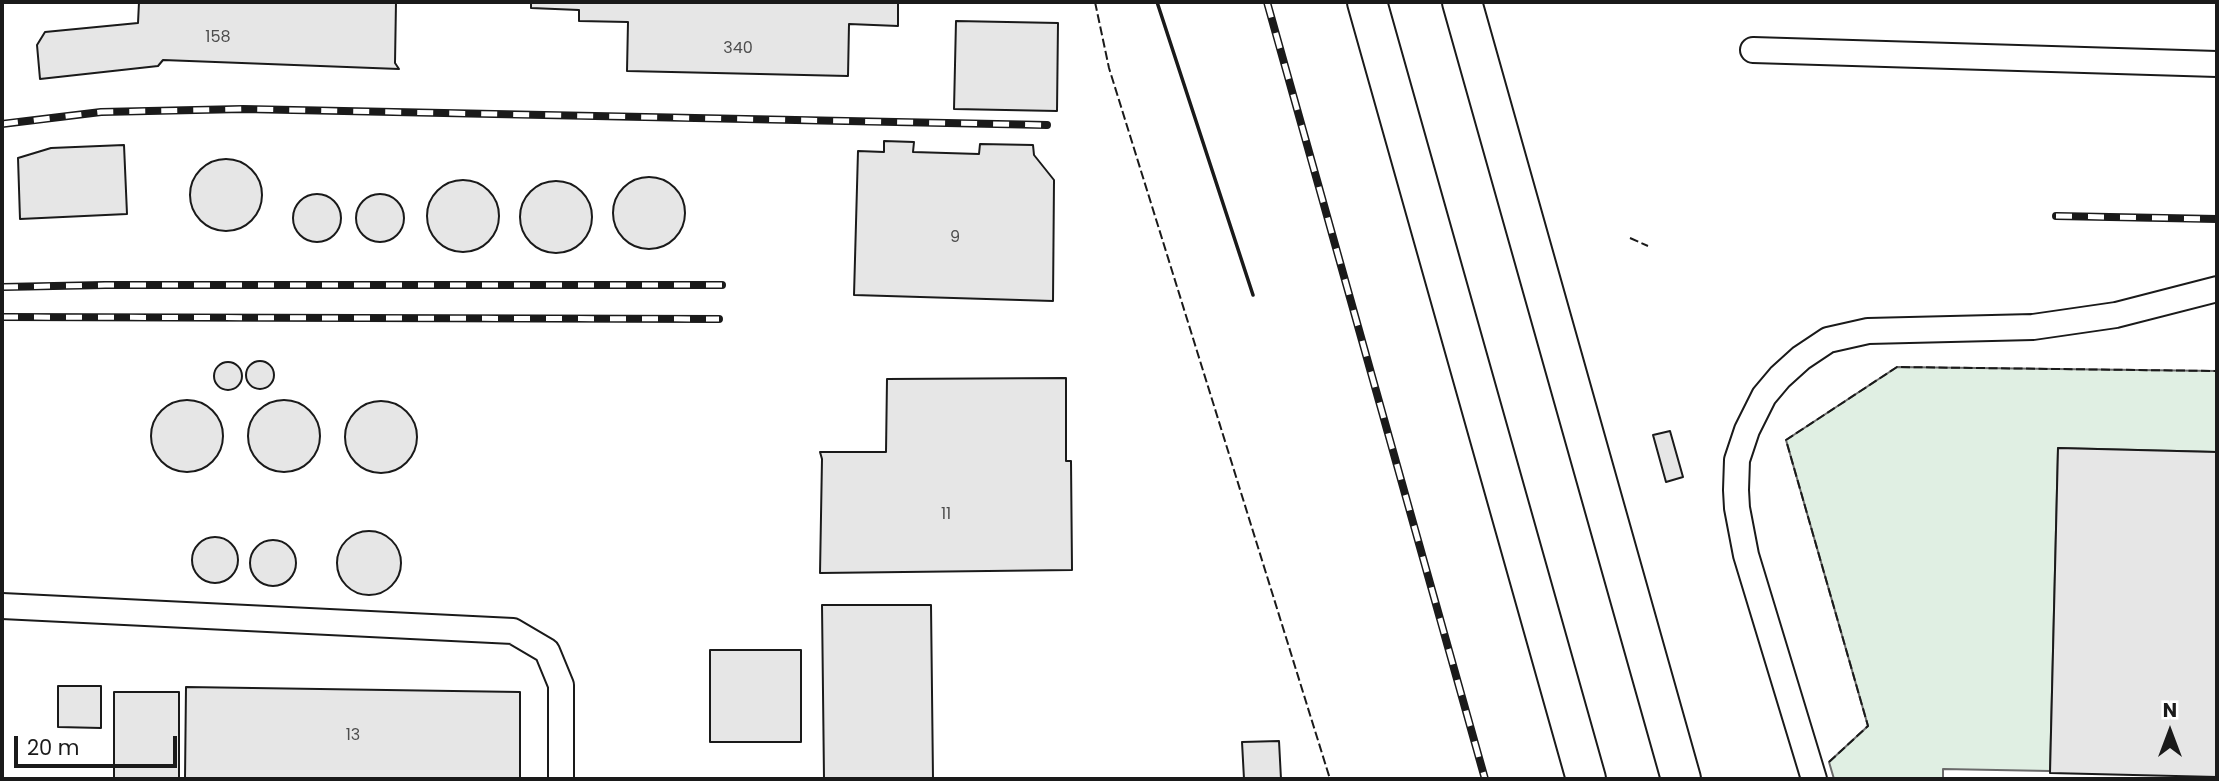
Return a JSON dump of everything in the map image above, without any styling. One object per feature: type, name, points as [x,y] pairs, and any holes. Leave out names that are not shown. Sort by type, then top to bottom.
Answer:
[{"type":"main road","points":[[1367,2],[1586,779]]},
{"type":"main road","points":[[1462,2],[1681,779]]},
{"type":"lane","points":[[1753,50],[2217,64]]},
{"type":"lane","points":[[1814,779],[1746,555],[1738,516],[1737,460],[1747,430],[1763,397],[1801,358],[1828,341],[1868,331],[2033,327],[2116,315],[2217,289]]},
{"type":"lane","points":[[2,606],[513,631],[547,651],[561,685],[561,779]]},
{"type":"green space","points":[[1897,367],[2217,371],[2217,452],[2058,448],[2050,771],[1943,769],[1943,779],[1834,779],[1829,762],[1868,726],[1786,440]]},
{"type":"building","points":[[139,2],[396,2],[395,63],[399,69],[163,60],[158,66],[40,79],[37,45],[45,32],[138,23]]},
{"type":"building","points":[[531,2],[898,2],[898,26],[849,24],[848,76],[627,71],[628,22],[579,21],[579,10],[531,8]]},
{"type":"building","points":[[956,21],[1058,23],[1057,111],[954,109]]},
{"type":"building","points":[[884,141],[914,142],[913,152],[979,154],[980,144],[1033,145],[1034,155],[1054,180],[1053,301],[854,295],[858,151],[884,152]]},
{"type":"building","points":[[124,145],[127,214],[20,219],[18,158],[51,148]]},
{"type":"building","points":[[233,159],[252,169],[260,181],[260,209],[252,221],[240,229],[219,231],[200,221],[192,209],[190,188],[200,169],[212,161]]},
{"type":"building","points":[[656,177],[675,187],[683,199],[683,227],[675,239],[663,247],[642,249],[623,239],[615,227],[613,206],[623,187],[635,179]]},
{"type":"building","points":[[470,180],[489,190],[497,202],[497,230],[489,242],[477,250],[456,252],[437,242],[429,230],[427,209],[437,190],[449,182]]},
{"type":"building","points":[[563,181],[582,191],[590,203],[590,231],[582,243],[570,251],[549,253],[530,243],[522,231],[520,210],[530,191],[542,183]]},
{"type":"building","points":[[317,194],[326,195],[334,201],[340,209],[340,227],[334,235],[326,241],[317,242],[308,241],[300,235],[294,227],[293,218],[294,209],[300,201],[308,195]]},
{"type":"building","points":[[380,194],[389,195],[397,201],[403,209],[403,227],[397,235],[389,241],[380,242],[371,241],[363,235],[357,227],[356,218],[357,209],[363,201],[371,195]]},
{"type":"building","points":[[260,361],[270,365],[274,375],[270,385],[260,389],[250,385],[246,375],[250,365]]},
{"type":"building","points":[[228,362],[238,366],[242,376],[238,386],[228,390],[218,386],[214,376],[218,366]]},
{"type":"building","points":[[1066,378],[1066,461],[1071,461],[1072,570],[820,573],[820,452],[886,452],[887,379]]},
{"type":"building","points":[[194,400],[213,410],[221,422],[221,450],[213,462],[201,470],[180,472],[161,462],[153,450],[151,429],[161,410],[173,402]]},
{"type":"building","points":[[291,400],[310,410],[318,422],[318,450],[310,462],[298,470],[277,472],[258,462],[250,450],[248,429],[258,410],[270,402]]},
{"type":"building","points":[[388,401],[407,411],[415,423],[415,451],[407,463],[395,471],[374,473],[355,463],[347,451],[345,430],[355,411],[367,403]]},
{"type":"building","points":[[1670,431],[1683,477],[1666,482],[1653,435]]},
{"type":"building","points":[[2058,448],[2217,452],[2217,777],[2050,773]]},
{"type":"building","points":[[369,531],[381,533],[392,540],[399,551],[399,575],[392,586],[381,593],[369,595],[357,593],[346,586],[339,575],[337,563],[339,551],[346,540],[357,533]]},
{"type":"building","points":[[215,537],[232,543],[238,560],[232,577],[215,583],[198,577],[192,560],[198,543]]},
{"type":"building","points":[[273,540],[290,546],[296,563],[290,580],[273,586],[256,580],[250,563],[256,546]]},
{"type":"building","points":[[822,605],[931,605],[933,779],[824,779]]},
{"type":"building","points":[[710,650],[801,650],[801,742],[710,742]]},
{"type":"building","points":[[58,686],[101,686],[101,728],[58,727]]},
{"type":"building","points":[[186,687],[520,692],[520,779],[185,779]]},
{"type":"building","points":[[114,692],[179,692],[179,779],[114,779]]},
{"type":"building","points":[[1279,741],[1281,779],[1244,779],[1242,742]]},
{"type":"railway","points":[[1267,2],[1485,779]]},
{"type":"railway","points":[[2,124],[101,112],[243,109],[1047,125]]},
{"type":"railway","points":[[2056,216],[2217,219]]},
{"type":"railway","points":[[2,287],[722,285]]},
{"type":"railway","points":[[2,317],[719,319]]},
{"type":"fence","points":[[1095,2],[1109,68],[1330,779]]},
{"type":"fence","points":[[1630,238],[1648,246]]},
{"type":"fence","points":[[1829,762],[1868,726],[1786,440],[1897,367],[2217,371]]},
{"type":"wall","points":[[1157,2],[1253,295]]}]
